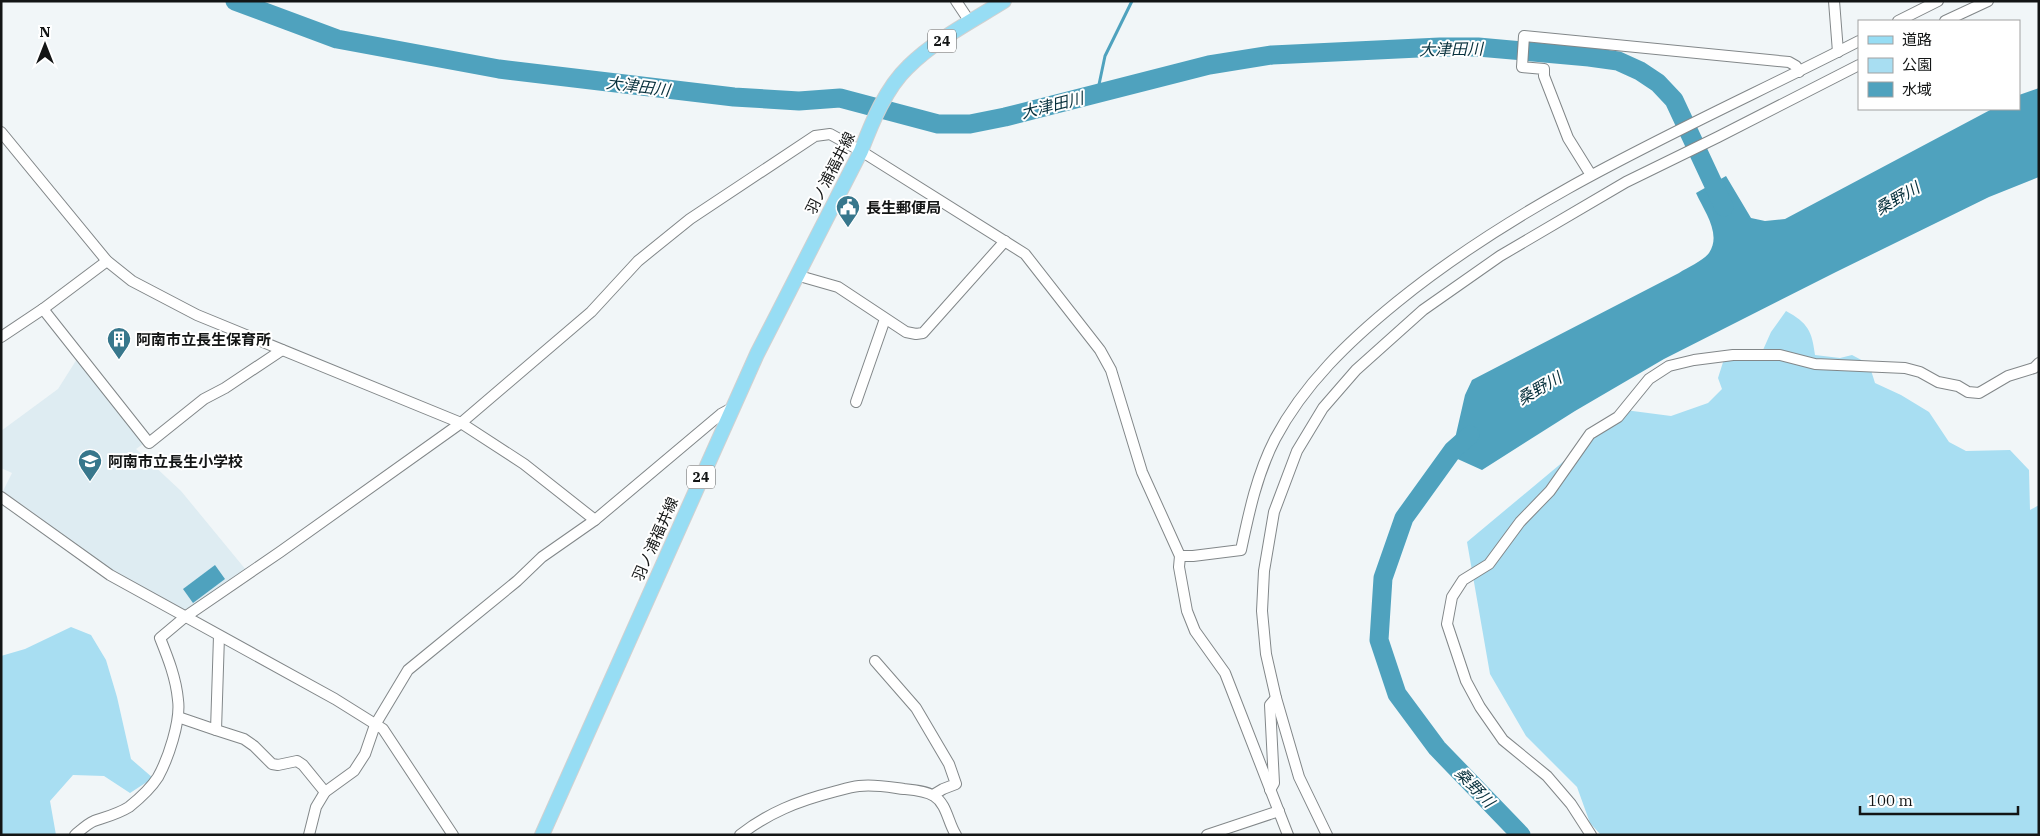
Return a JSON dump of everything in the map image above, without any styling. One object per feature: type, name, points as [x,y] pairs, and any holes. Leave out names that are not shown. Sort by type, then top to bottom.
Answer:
[{"type":"main road","name":"24","points":[[970,22],[1004,1]]},
{"type":"main road","name":"羽ノ浦福井線","points":[[542,835],[732,408],[796,275],[861,150],[871,125],[890,92],[907,68],[924,53],[970,22]]},
{"type":"street","points":[[956,1],[970,22]]},
{"type":"street","points":[[1834,1],[1838,52]]},
{"type":"street","points":[[1900,20],[1938,1]]},
{"type":"street","points":[[1947,20],[1988,1]]},
{"type":"street","points":[[1591,175],[1566,134],[1544,76],[1544,69],[1522,67],[1524,36],[1789,62],[1796,66],[1799,72]]},
{"type":"street","points":[[1180,556],[1241,550],[1257,481],[1275,439],[1298,402],[1322,371],[1349,342],[1433,273],[1482,238],[1544,200],[1858,42]]},
{"type":"street","points":[[1327,835],[1299,777],[1276,698],[1266,654],[1262,611],[1264,571],[1274,512],[1297,451],[1323,408],[1356,370],[1423,310],[1500,256],[1626,182],[1858,67]]},
{"type":"street","points":[[1,132],[107,261],[132,281],[197,315],[461,423],[524,464],[595,520]]},
{"type":"street","points":[[75,835],[92,822],[110,817],[129,806],[158,777],[170,747],[178,717],[179,702],[176,686],[160,638],[185,617],[461,423],[591,312],[638,261],[690,219],[815,136],[830,134],[861,150],[1025,254],[1094,343],[1107,363],[1142,472],[1180,556],[1179,567],[1187,611],[1196,630],[1225,673],[1288,835]]},
{"type":"street","points":[[796,275],[838,287],[906,332],[916,334],[923,332],[1006,241]]},
{"type":"street","points":[[1,337],[43,309],[107,261]]},
{"type":"street","points":[[43,309],[149,443],[204,399],[226,388],[282,350]]},
{"type":"street","points":[[856,402],[885,319]]},
{"type":"street","points":[[1591,835],[1571,804],[1547,776],[1503,740],[1480,707],[1466,681],[1447,624],[1452,597],[1463,580],[1490,564],[1520,522],[1550,491],[1590,434],[1618,417],[1649,380],[1669,366],[1694,360],[1733,354],[1780,355],[1815,364],[1905,368],[1920,372],[1938,382],[1958,386],[1968,392],[1979,393],[2008,376],[2034,368],[2039,363]]},
{"type":"street","points":[[309,835],[316,807],[325,792],[354,770],[365,754],[375,725],[408,670],[496,599],[542,558],[595,520],[720,414],[732,408]]},
{"type":"street","points":[[1,497],[110,575],[335,699],[382,729],[453,835]]},
{"type":"street","points":[[216,730],[219,636]]},
{"type":"street","points":[[876,661],[916,708],[949,764],[956,780],[956,784],[943,788],[933,796]]},
{"type":"street","points":[[1270,790],[1274,783],[1270,705],[1276,698]]},
{"type":"street","points":[[178,717],[244,739],[272,764],[278,765],[297,761],[303,765],[325,792]]},
{"type":"street","points":[[740,835],[756,822],[804,800],[857,786],[877,785],[918,791],[933,796],[943,804],[950,826],[956,835]]},
{"type":"street","points":[[1207,835],[1279,811]]},
{"type":"shaded area","name":"阿南市立長生小学校","points":[[77,359],[146,442],[136,449],[181,491],[246,570],[190,610],[181,612],[108,567],[3,491],[12,473],[1,468],[1,431],[58,389]]},
{"type":"green space","points":[[1786,311],[1808,328],[1815,355],[1840,358],[1852,355],[1869,364],[1875,383],[1901,395],[1929,412],[1949,442],[1966,451],[2010,450],[2029,470],[2030,510],[2039,505],[2039,835],[1601,835],[1590,823],[1577,787],[1526,736],[1490,674],[1467,542],[1625,410],[1671,416],[1708,403],[1722,389],[1718,378],[1724,359],[1759,359],[1771,332]]},
{"type":"green space","points":[[71,627],[91,635],[106,660],[117,697],[131,759],[153,778],[130,793],[104,776],[73,775],[50,801],[56,835],[1,835],[1,656],[25,649]]},
{"type":"water","points":[[2039,88],[2039,177],[1989,197],[1664,359],[1575,411],[1482,470],[1451,456],[1465,395],[1472,380],[1679,273],[1709,253],[1713,246],[1713,230],[1696,193],[1726,176],[1751,218],[1765,221],[1785,219],[1990,110],[2020,110],[2020,95]]},
{"type":"water","points":[[215,565],[225,579],[193,603],[183,589]]},
{"type":"waterway","name":"大津田川","points":[[235,1],[337,39],[499,69],[734,97],[799,101],[840,98],[938,124],[970,124],[1005,117],[1209,65],[1272,55],[1478,47],[1618,61],[1640,71],[1658,83],[1674,100],[1724,207]]},
{"type":"waterway","points":[[1097,94],[1105,56],[1132,1]]},
{"type":"waterway","name":"桑野川","points":[[1470,435],[1453,450],[1404,518],[1383,578],[1379,640],[1397,694],[1437,748],[1521,835]]},
{"type":"place","name":"長生郵便局","points":[[848,228]]},
{"type":"place","name":"阿南市立長生保育所","points":[[119,360]]},
{"type":"place","name":"阿南市立長生小学校","points":[[90,482]]}]
